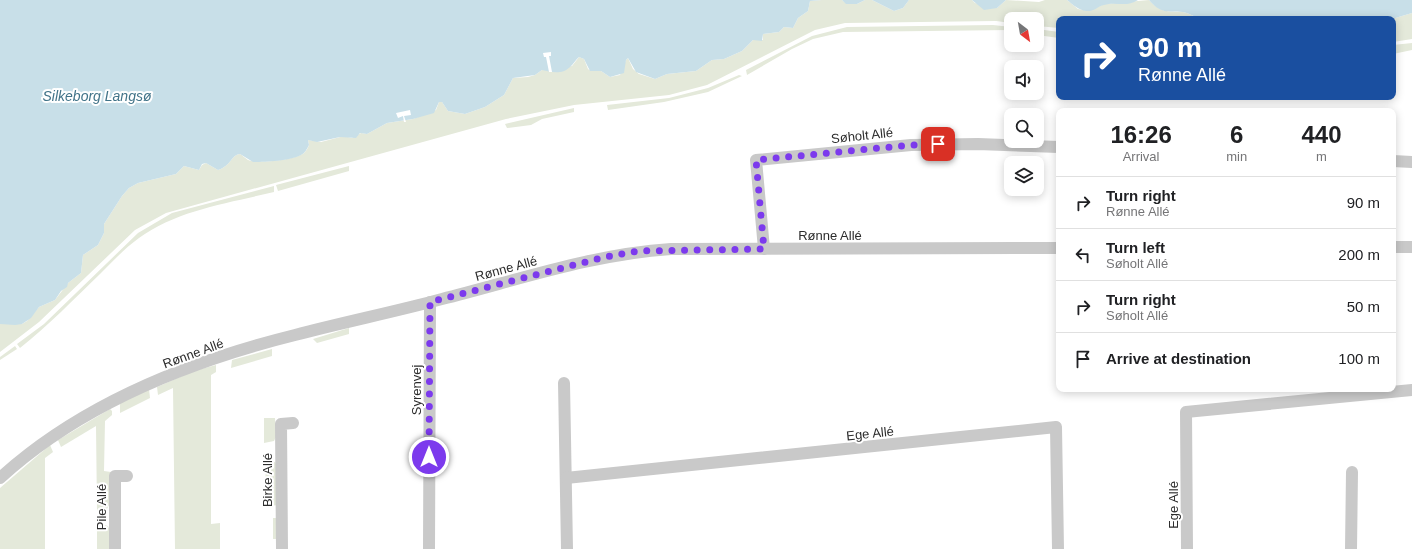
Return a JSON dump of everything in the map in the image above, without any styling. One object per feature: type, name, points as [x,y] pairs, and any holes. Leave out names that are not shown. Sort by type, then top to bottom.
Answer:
[{"type":"street","name":"Søholt Allé","points":[[764,249],[756,160],[911,145],[978,144],[1056,147]]},
{"type":"street","points":[[1396,161],[1412,162]]},
{"type":"street","points":[[1396,247],[1412,247]]},
{"type":"street","name":"Rønne Allé","points":[[0,478],[51,438],[101,408],[152,383],[208,361],[294,335],[605,257],[638,251],[1056,248]]},
{"type":"street","name":"Syrenvej","points":[[429,549],[430,302]]},
{"type":"street","points":[[564,383],[567,549]]},
{"type":"street","name":"Ege Allé","points":[[1396,392],[1412,390]]},
{"type":"street","name":"Ege Allé","points":[[1187,549],[1186,412],[1391,392]]},
{"type":"street","name":"Birke Allé","points":[[282,549],[281,424],[293,423]]},
{"type":"street","name":"Ege Allé","points":[[566,478],[1056,427],[1058,549]]},
{"type":"street","points":[[1351,549],[1352,472]]},
{"type":"street","name":"Pile Allé","points":[[115,549],[115,476],[126,476]]},
{"type":"shaded area","points":[[822,0],[842,0],[847,4],[857,4],[865,0],[872,0],[894,11],[903,8],[909,0],[972,0],[975,3],[997,8],[1006,0],[1039,2],[1045,0],[1067,0],[1078,9],[1089,11],[1104,4],[1149,0],[1161,9],[1183,12],[1193,16],[1056,16],[1056,28],[1044,27],[1044,12],[1004,12],[1004,22],[845,23],[815,30],[707,85],[669,95],[574,105],[506,119],[166,213],[135,230],[39,322],[0,352],[0,324],[22,324],[27,321],[39,307],[55,300],[68,283],[81,273],[83,255],[98,245],[104,233],[104,224],[122,196],[129,188],[138,183],[176,174],[184,166],[199,170],[202,165],[206,163],[218,170],[226,166],[235,156],[240,154],[248,160],[259,162],[293,158],[305,152],[309,145],[308,140],[321,142],[344,136],[352,138],[361,133],[367,134],[387,123],[413,119],[436,110],[439,102],[442,102],[448,111],[465,114],[485,107],[504,95],[513,78],[528,77],[535,75],[542,70],[572,66],[579,57],[584,59],[588,69],[591,71],[601,71],[610,77],[620,75],[628,58],[633,69],[639,74],[655,79],[667,74],[696,71],[712,60],[724,59],[742,51],[753,40],[763,40],[763,34],[779,32],[784,27],[793,28],[798,18],[808,11],[810,1]]},
{"type":"shaded area","points":[[1412,13],[1412,39],[1396,42],[1396,18]]},
{"type":"shaded area","points":[[993,25],[1004,26],[1004,30],[843,32],[813,39],[792,49],[747,75],[746,70],[812,36],[847,27]]},
{"type":"shaded area","points":[[1044,30],[1056,32],[1056,38],[1044,36]]},
{"type":"shaded area","points":[[1412,43],[1412,50],[1396,53],[1396,45]]},
{"type":"shaded area","points":[[739,75],[742,76],[708,92],[664,102],[608,110],[607,105],[669,98],[708,88]]},
{"type":"shaded area","points":[[574,108],[574,112],[542,119],[531,125],[507,128],[505,124]]},
{"type":"shaded area","points":[[349,166],[349,171],[278,191],[276,185]]},
{"type":"shaded area","points":[[274,186],[274,192],[187,214],[154,228],[124,250],[61,312],[31,339],[20,348],[17,344],[44,324],[138,233],[172,213]]},
{"type":"shaded area","points":[[349,328],[349,334],[317,343],[313,339]]},
{"type":"shaded area","points":[[15,346],[17,349],[0,360],[0,357]]},
{"type":"shaded area","points":[[272,349],[272,356],[231,368],[232,360]]},
{"type":"shaded area","points":[[216,365],[216,372],[211,375],[211,524],[220,523],[220,549],[175,549],[173,388],[158,395],[157,387],[194,371]]},
{"type":"shaded area","points":[[149,389],[150,398],[120,413],[120,403]]},
{"type":"shaded area","points":[[110,409],[112,411],[112,415],[105,421],[104,471],[111,472],[110,503],[107,509],[97,511],[96,426],[61,447],[58,440]]},
{"type":"shaded area","points":[[264,418],[275,418],[276,437],[274,441],[264,443]]},
{"type":"shaded area","points":[[50,445],[53,452],[45,458],[45,549],[0,549],[0,488]]},
{"type":"shaded area","points":[[265,460],[276,463],[277,505],[271,506],[272,488],[266,487]]},
{"type":"shaded area","points":[[273,518],[276,518],[277,539],[273,539]]},
{"type":"shaded area","points":[[97,523],[108,526],[110,531],[110,549],[97,549]]},
{"type":"water","name":"Silkeborg Langsø","points":[[0,0],[822,0],[810,1],[808,11],[798,18],[793,28],[784,27],[779,32],[763,34],[762,41],[753,40],[742,51],[724,59],[712,60],[696,71],[667,74],[655,79],[636,72],[628,58],[626,60],[624,73],[610,77],[601,71],[590,71],[584,59],[579,57],[567,70],[564,71],[549,72],[542,70],[535,75],[513,78],[504,95],[485,107],[465,114],[448,111],[442,102],[439,102],[434,113],[413,119],[387,123],[367,134],[360,133],[356,138],[340,137],[317,142],[308,140],[309,145],[305,152],[291,159],[253,162],[240,154],[235,156],[226,166],[218,170],[206,163],[202,164],[199,170],[184,166],[176,174],[138,183],[129,188],[122,196],[104,224],[104,233],[98,245],[83,255],[81,273],[68,283],[67,287],[61,291],[55,300],[39,307],[31,318],[22,324],[15,325],[0,324]]},
{"type":"water","points":[[842,0],[865,0],[857,4],[846,4]]},
{"type":"water","points":[[872,0],[909,0],[903,8],[894,11]]},
{"type":"water","points":[[972,0],[1006,0],[997,8],[984,10]]},
{"type":"water","points":[[1067,0],[1138,0],[1129,4],[1108,4],[1089,11],[1078,8]]},
{"type":"water","points":[[1149,0],[1412,0],[1412,13],[1396,18],[1396,16],[1193,16],[1183,12],[1164,11],[1157,8]]},
{"type":"pier","points":[[551,52],[551,56],[549,56],[552,72],[549,72],[546,57],[544,57],[543,53]]},
{"type":"pier","points":[[410,110],[411,115],[404,116],[406,122],[404,122],[403,116],[398,118],[396,113]]},
{"type":"route","points":[[429,457],[430,302],[605,257],[638,251],[671,249],[764,249],[756,160],[911,145],[938,144]]}]
